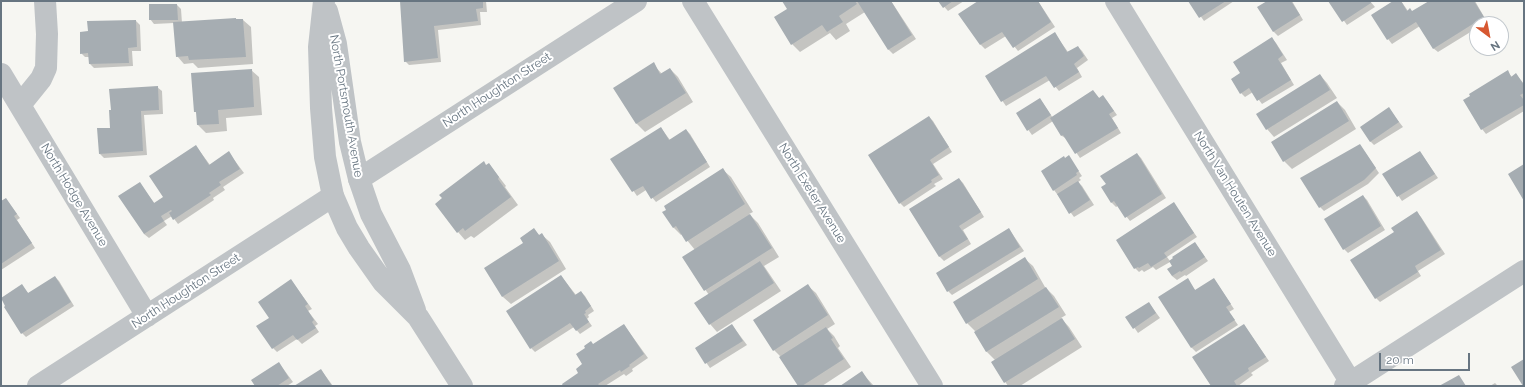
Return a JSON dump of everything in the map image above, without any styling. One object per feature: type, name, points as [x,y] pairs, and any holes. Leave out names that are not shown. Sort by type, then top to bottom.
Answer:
[{"type":"street","points":[[20,105],[41,79],[46,68],[47,34],[45,1]]},
{"type":"street","name":"North Houghton Street","points":[[359,179],[607,10],[636,1]]},
{"type":"street","name":"North Exeter Avenue","points":[[693,1],[932,386]]},
{"type":"street","name":"North Van Houten Avenue","points":[[1116,1],[1350,385]]},
{"type":"street","name":"North Portsmouth Avenue","points":[[324,2],[336,44],[350,142],[359,179],[370,214],[400,270],[418,317],[462,386]]},
{"type":"street","name":"North Portsmouth Avenue","points":[[324,2],[319,47],[321,108],[325,157],[333,196],[347,228],[359,248],[384,282],[418,317]]},
{"type":"street","name":"North Hodge Avenue","points":[[1,74],[147,316]]},
{"type":"street","name":"North Houghton Street","points":[[38,386],[333,196]]},
{"type":"street","points":[[1350,385],[1524,271]]},
{"type":"building","points":[[400,1],[483,1],[483,8],[476,9],[478,21],[434,26],[438,58],[404,62]]},
{"type":"building","points":[[782,1],[855,1],[857,4],[839,16],[843,22],[827,32],[822,25],[791,45],[774,17],[787,9]]},
{"type":"building","points":[[857,1],[891,1],[912,35],[888,50]]},
{"type":"building","points":[[938,1],[953,1],[943,8]]},
{"type":"building","points":[[978,1],[1038,1],[1051,22],[1013,48],[1002,32],[980,45],[958,14]]},
{"type":"building","points":[[1188,1],[1226,1],[1199,18]]},
{"type":"building","points":[[1267,1],[1291,1],[1300,15],[1273,32],[1257,7]]},
{"type":"building","points":[[1328,1],[1370,1],[1371,3],[1342,22]]},
{"type":"building","points":[[1393,1],[1401,1],[1407,11],[1410,8],[1412,11],[1429,1],[1474,1],[1483,16],[1469,16],[1469,26],[1433,49],[1416,22],[1387,40],[1371,15]]},
{"type":"building","points":[[149,4],[177,4],[178,20],[149,20]]},
{"type":"building","points":[[236,18],[243,19],[246,57],[189,60],[188,56],[176,57],[173,22]]},
{"type":"building","points":[[136,20],[137,47],[128,48],[129,63],[89,64],[88,53],[80,54],[80,32],[88,31],[87,21]]},
{"type":"building","points":[[1055,32],[1067,52],[1078,46],[1084,56],[1074,64],[1079,72],[1054,88],[1046,76],[1001,102],[985,76]]},
{"type":"building","points":[[1272,37],[1283,55],[1278,59],[1291,80],[1257,101],[1249,88],[1240,94],[1231,79],[1240,73],[1233,62]]},
{"type":"building","points":[[654,62],[660,74],[670,68],[686,93],[636,124],[613,88]]},
{"type":"building","points":[[252,69],[254,107],[218,110],[219,124],[197,125],[196,112],[194,112],[191,73]]},
{"type":"building","points":[[1508,70],[1511,77],[1516,73],[1524,85],[1524,93],[1520,95],[1524,100],[1524,105],[1481,130],[1463,100],[1470,96],[1469,94]]},
{"type":"building","points":[[1320,74],[1330,90],[1266,130],[1256,114]]},
{"type":"building","points":[[158,86],[159,110],[141,111],[143,151],[99,154],[97,128],[110,128],[109,110],[111,110],[109,89]]},
{"type":"building","points":[[1093,90],[1099,98],[1103,95],[1114,111],[1109,114],[1118,128],[1075,154],[1063,135],[1061,136],[1050,118]]},
{"type":"building","points":[[1040,98],[1051,115],[1027,131],[1016,113]]},
{"type":"building","points":[[1337,101],[1349,121],[1283,162],[1271,142]]},
{"type":"building","points":[[1389,107],[1399,122],[1370,142],[1360,127]]},
{"type":"building","points":[[929,116],[949,147],[930,160],[939,175],[931,180],[932,182],[899,204],[868,155]]},
{"type":"building","points":[[661,127],[669,140],[686,129],[707,162],[651,199],[643,186],[632,192],[610,159]]},
{"type":"building","points":[[1360,144],[1376,168],[1364,180],[1319,208],[1300,178]]},
{"type":"building","points":[[196,145],[209,165],[229,151],[240,169],[219,182],[221,185],[209,193],[211,195],[173,220],[169,213],[172,211],[171,210],[161,216],[164,221],[144,234],[118,196],[140,182],[154,203],[163,197],[149,176]]},
{"type":"building","points":[[1420,151],[1435,174],[1397,197],[1382,174]]},
{"type":"building","points":[[1137,153],[1162,194],[1125,218],[1114,201],[1111,203],[1101,187],[1106,184],[1100,176]]},
{"type":"building","points":[[1069,155],[1079,171],[1076,173],[1077,175],[1053,191],[1041,171],[1064,156],[1065,158]]},
{"type":"building","points":[[484,161],[486,165],[489,163],[511,197],[465,231],[463,228],[457,233],[435,204],[442,198],[439,195]]},
{"type":"building","points":[[1524,164],[1524,201],[1508,174]]},
{"type":"building","points":[[723,168],[745,204],[686,242],[676,226],[673,228],[662,212],[666,210],[664,206]]},
{"type":"building","points":[[959,178],[981,212],[959,226],[968,239],[939,257],[909,209]]},
{"type":"building","points":[[1078,181],[1090,200],[1069,214],[1057,194]]},
{"type":"building","points":[[1363,195],[1381,226],[1343,250],[1324,219]]},
{"type":"building","points":[[6,198],[17,214],[14,216],[32,243],[1,264],[1,201]]},
{"type":"building","points":[[1174,202],[1194,233],[1164,253],[1167,257],[1151,267],[1148,263],[1134,269],[1116,240]]},
{"type":"building","points":[[1417,211],[1441,250],[1415,266],[1418,272],[1375,299],[1350,260],[1394,232],[1391,228]]},
{"type":"building","points":[[750,214],[772,248],[704,291],[682,257]]},
{"type":"building","points":[[534,228],[539,235],[542,233],[559,261],[502,297],[484,268],[523,243],[520,238]]},
{"type":"building","points":[[1009,228],[1020,247],[947,292],[936,273]]},
{"type":"building","points":[[1195,242],[1205,257],[1172,276],[1167,269],[1172,266],[1169,261],[1173,258],[1172,257]]},
{"type":"building","points":[[1025,257],[1038,279],[966,324],[953,302]]},
{"type":"building","points":[[760,261],[774,283],[709,325],[694,303]]},
{"type":"building","points":[[561,275],[575,295],[581,291],[591,306],[585,311],[586,313],[584,314],[589,322],[576,331],[570,323],[530,349],[506,311]]},
{"type":"building","points":[[55,276],[71,302],[21,334],[4,307],[5,306],[1,298],[22,284],[28,293]]},
{"type":"building","points":[[1188,278],[1195,290],[1214,278],[1231,304],[1226,307],[1235,320],[1191,348],[1158,297]]},
{"type":"building","points":[[291,279],[308,304],[305,306],[314,320],[312,322],[316,328],[297,340],[293,335],[272,349],[256,326],[269,318],[258,302]]},
{"type":"building","points":[[808,284],[828,315],[773,351],[753,320]]},
{"type":"building","points":[[1046,287],[1059,307],[986,352],[974,332]]},
{"type":"building","points":[[1149,302],[1156,313],[1133,329],[1125,317]]},
{"type":"building","points":[[1062,318],[1075,339],[1004,383],[991,362]]},
{"type":"building","points":[[624,324],[644,354],[621,372],[620,370],[598,384],[600,386],[563,386],[562,384],[578,373],[576,369],[582,364],[576,354],[585,348],[584,346],[591,341],[593,344]]},
{"type":"building","points":[[732,324],[743,341],[705,364],[695,348]]},
{"type":"building","points":[[1244,324],[1266,357],[1248,368],[1249,371],[1234,381],[1237,386],[1211,386],[1192,357]]},
{"type":"building","points":[[826,327],[833,338],[831,339],[844,359],[802,386],[798,386],[779,357]]},
{"type":"building","points":[[1524,359],[1524,386],[1523,386],[1511,367]]},
{"type":"building","points":[[279,362],[289,378],[277,386],[255,386],[251,380]]},
{"type":"building","points":[[321,369],[332,386],[294,386]]},
{"type":"building","points":[[862,371],[872,386],[840,386]]},
{"type":"building","points":[[1459,375],[1466,386],[1439,386]]}]
